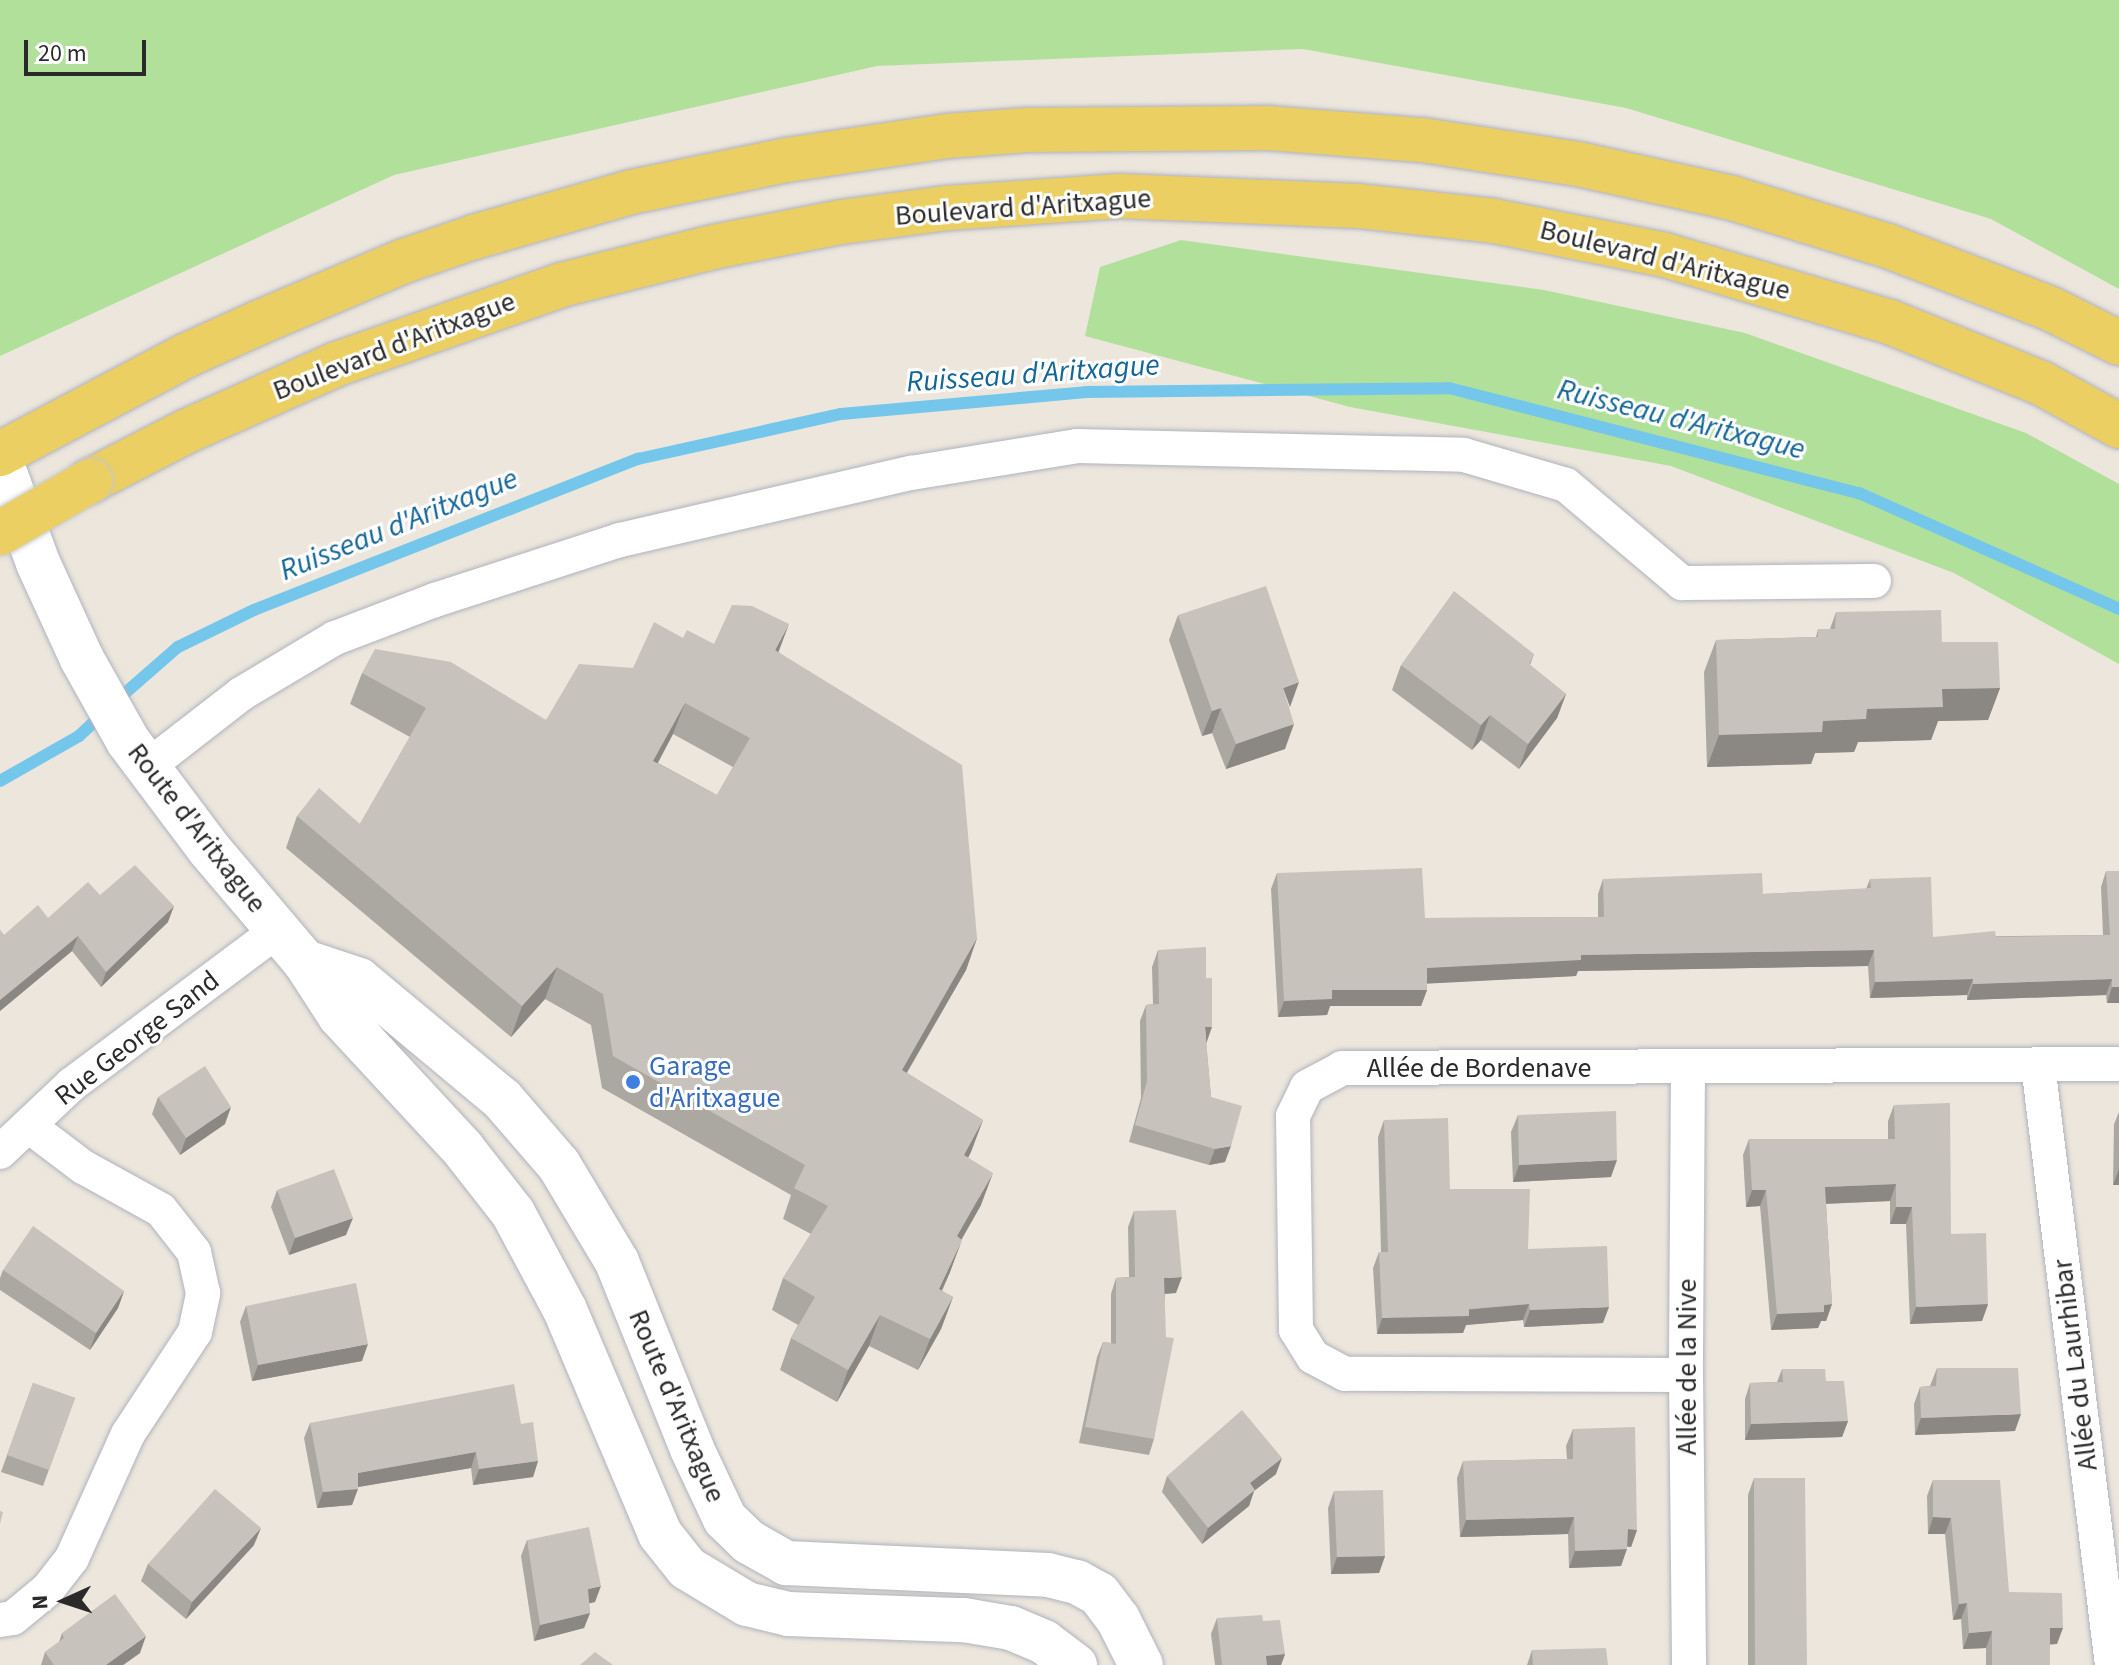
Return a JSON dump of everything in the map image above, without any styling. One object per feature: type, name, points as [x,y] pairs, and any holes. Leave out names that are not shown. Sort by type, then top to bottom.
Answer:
[{"type":"main road","points":[[0,457],[67,417],[185,356],[341,286],[404,261],[551,214],[708,176],[862,147],[947,136],[1106,127],[1268,128],[1407,139],[1562,161],[1649,179],[1732,198],[1888,246],[2049,308],[2119,343]]},
{"type":"main road","name":"Boulevard d'Aritxague","points":[[0,533],[90,481],[200,425],[337,364],[410,335],[561,285],[713,247],[841,222],[948,208],[1120,196],[1359,206],[1494,221],[1665,255],[1890,322],[2041,383],[2119,426]]},
{"type":"street","points":[[147,767],[241,694],[335,638],[435,600],[620,540],[911,473],[1077,446],[1464,455],[1566,485],[1682,583],[1874,581]]},
{"type":"street","name":"Route d'Aritxague","points":[[0,457],[38,563],[107,704],[147,767],[209,849],[292,946],[340,1016],[463,1149],[513,1213],[565,1310],[660,1534],[687,1568],[747,1604],[788,1614],[964,1620],[1011,1628],[1044,1642],[1075,1665]]},
{"type":"street","name":"Route d'Aritxague","points":[[292,946],[359,980],[502,1099],[559,1165],[617,1262],[692,1449],[725,1519],[749,1542],[786,1563],[1048,1575],[1077,1582],[1099,1594],[1118,1619],[1141,1665]]},
{"type":"street","name":"Rue George Sand","points":[[0,1152],[71,1085],[292,946]]},
{"type":"street","name":"Allée de Bordenave","points":[[1686,1375],[1345,1374],[1313,1357],[1296,1330],[1293,1116],[1307,1087],[1342,1068],[1688,1069],[2119,1064]]},
{"type":"street","name":"Allée du Laurhibar","points":[[2038,1065],[2112,1665]]},
{"type":"street","name":"Allée de la Nive","points":[[1688,1069],[1686,1375],[1689,1665]]},
{"type":"street","points":[[0,1620],[13,1618],[48,1589],[72,1558],[128,1434],[195,1332],[203,1293],[194,1252],[161,1210],[83,1167],[29,1126]]},
{"type":"green space","points":[[0,0],[2119,0],[2119,289],[1991,219],[1626,108],[1303,49],[877,66],[394,175],[0,356]]},
{"type":"green space","points":[[1181,240],[1544,290],[1745,333],[2026,433],[2119,484],[2119,664],[1954,573],[1671,466],[1350,407],[1085,336],[1100,267]]},
{"type":"building","points":[[1266,586],[1299,682],[1283,688],[1294,724],[1236,744],[1221,708],[1212,711],[1178,615]]},
{"type":"building","points":[[1454,591],[1534,654],[1529,664],[1566,694],[1528,744],[1490,715],[1481,725],[1401,665]]},
{"type":"building","points":[[732,605],[752,606],[789,624],[775,650],[962,765],[977,938],[902,1070],[983,1120],[964,1155],[993,1173],[957,1236],[962,1240],[939,1289],[953,1297],[930,1339],[880,1315],[848,1370],[791,1338],[815,1297],[783,1278],[828,1206],[794,1188],[805,1165],[613,1056],[603,994],[557,967],[522,1006],[297,816],[319,788],[360,824],[426,708],[362,673],[375,649],[451,662],[546,720],[579,664],[633,668],[654,622],[683,638],[687,630],[714,644]],"holes":[[[685,703],[750,738],[717,795],[653,761]]]},
{"type":"building","points":[[1941,610],[1942,642],[1998,642],[2000,688],[1942,689],[1943,707],[1867,709],[1866,719],[1823,721],[1822,732],[1719,735],[1716,640],[1818,637],[1818,629],[1835,629],[1836,612]]},
{"type":"building","points":[[135,865],[174,906],[106,972],[78,936],[0,1000],[0,930],[4,935],[38,905],[48,918],[88,882],[100,895]]},
{"type":"building","points":[[1422,868],[1425,918],[1604,917],[1603,879],[1762,873],[1763,894],[1871,888],[1870,879],[1931,877],[1933,937],[1995,931],[1996,937],[2110,935],[2106,871],[2119,871],[2119,987],[2112,987],[2112,979],[1973,984],[1973,979],[1875,982],[1874,950],[1581,955],[1581,960],[1427,968],[1427,990],[1332,990],[1332,999],[1284,1001],[1277,873]]},
{"type":"building","points":[[1206,947],[1206,978],[1212,978],[1212,1027],[1205,1027],[1211,1097],[1242,1106],[1231,1146],[1215,1149],[1135,1125],[1147,1081],[1146,1005],[1159,1004],[1158,950]]},
{"type":"building","points":[[205,1066],[231,1107],[186,1138],[158,1097]]},
{"type":"building","points":[[1950,1103],[1951,1234],[1986,1233],[1988,1304],[1916,1307],[1912,1207],[1896,1207],[1896,1184],[1825,1187],[1832,1304],[1824,1305],[1824,1312],[1777,1314],[1766,1190],[1752,1190],[1749,1139],[1895,1139],[1894,1105]]},
{"type":"building","points":[[1616,1111],[1617,1160],[1519,1165],[1518,1115]]},
{"type":"building","points":[[1448,1118],[1450,1189],[1530,1189],[1528,1249],[1607,1246],[1609,1307],[1530,1310],[1529,1304],[1469,1309],[1469,1316],[1382,1318],[1379,1252],[1388,1252],[1384,1120]]},
{"type":"building","points":[[334,1169],[353,1218],[295,1238],[277,1190]]},
{"type":"building","points":[[1176,1210],[1182,1277],[1164,1278],[1166,1337],[1174,1338],[1154,1439],[1085,1427],[1103,1342],[1116,1344],[1116,1278],[1135,1277],[1134,1211]]},
{"type":"building","points":[[33,1226],[124,1291],[96,1333],[3,1270]]},
{"type":"building","points":[[356,1283],[368,1344],[258,1365],[246,1306]]},
{"type":"building","points":[[1937,1368],[2018,1368],[2021,1414],[1921,1418],[1920,1387],[1936,1386]]},
{"type":"building","points":[[1782,1369],[1825,1369],[1826,1381],[1844,1381],[1848,1421],[1751,1424],[1750,1383],[1783,1382]]},
{"type":"building","points":[[33,1383],[75,1398],[49,1470],[7,1455]]},
{"type":"building","points":[[514,1384],[521,1424],[533,1422],[538,1461],[479,1469],[476,1452],[358,1473],[358,1489],[323,1492],[310,1423]]},
{"type":"building","points":[[1242,1410],[1282,1458],[1250,1483],[1255,1490],[1208,1528],[1167,1476]]},
{"type":"building","points":[[1635,1427],[1637,1530],[1628,1529],[1627,1549],[1575,1551],[1574,1517],[1466,1520],[1463,1461],[1573,1459],[1573,1429]]},
{"type":"building","points":[[1754,1478],[1805,1478],[1807,1665],[1755,1665]]},
{"type":"building","points":[[1933,1480],[2000,1480],[2009,1592],[2062,1593],[2063,1628],[2050,1628],[2050,1665],[1992,1665],[1992,1631],[1969,1633],[1967,1603],[1959,1604],[1951,1518],[1933,1517]]},
{"type":"building","points":[[215,1489],[261,1528],[192,1602],[148,1564]]},
{"type":"building","points":[[1383,1490],[1385,1556],[1337,1557],[1334,1491]]},
{"type":"building","points":[[589,1527],[601,1586],[588,1589],[590,1613],[540,1625],[527,1540]]},
{"type":"building","points":[[115,1594],[146,1636],[106,1665],[54,1665],[45,1652],[64,1638],[62,1633]]},
{"type":"building","points":[[1262,1615],[1263,1621],[1280,1620],[1285,1654],[1266,1656],[1267,1665],[1222,1665],[1217,1618]]},
{"type":"building","points":[[1606,1648],[1608,1665],[1533,1665],[1532,1650]]},
{"type":"building","points":[[595,1652],[613,1665],[580,1665]]},
{"type":"waterway","name":"Ruisseau d'Aritxague","points":[[116,701],[178,647],[254,610],[638,459],[841,414],[1086,392],[1449,388],[1859,493],[2119,609]]},
{"type":"waterway","name":"Ruisseau d'Aritxague","points":[[0,781],[79,736],[103,714]]},
{"type":"place","name":"Garage d'Aritxague","points":[[633,1082]]}]
